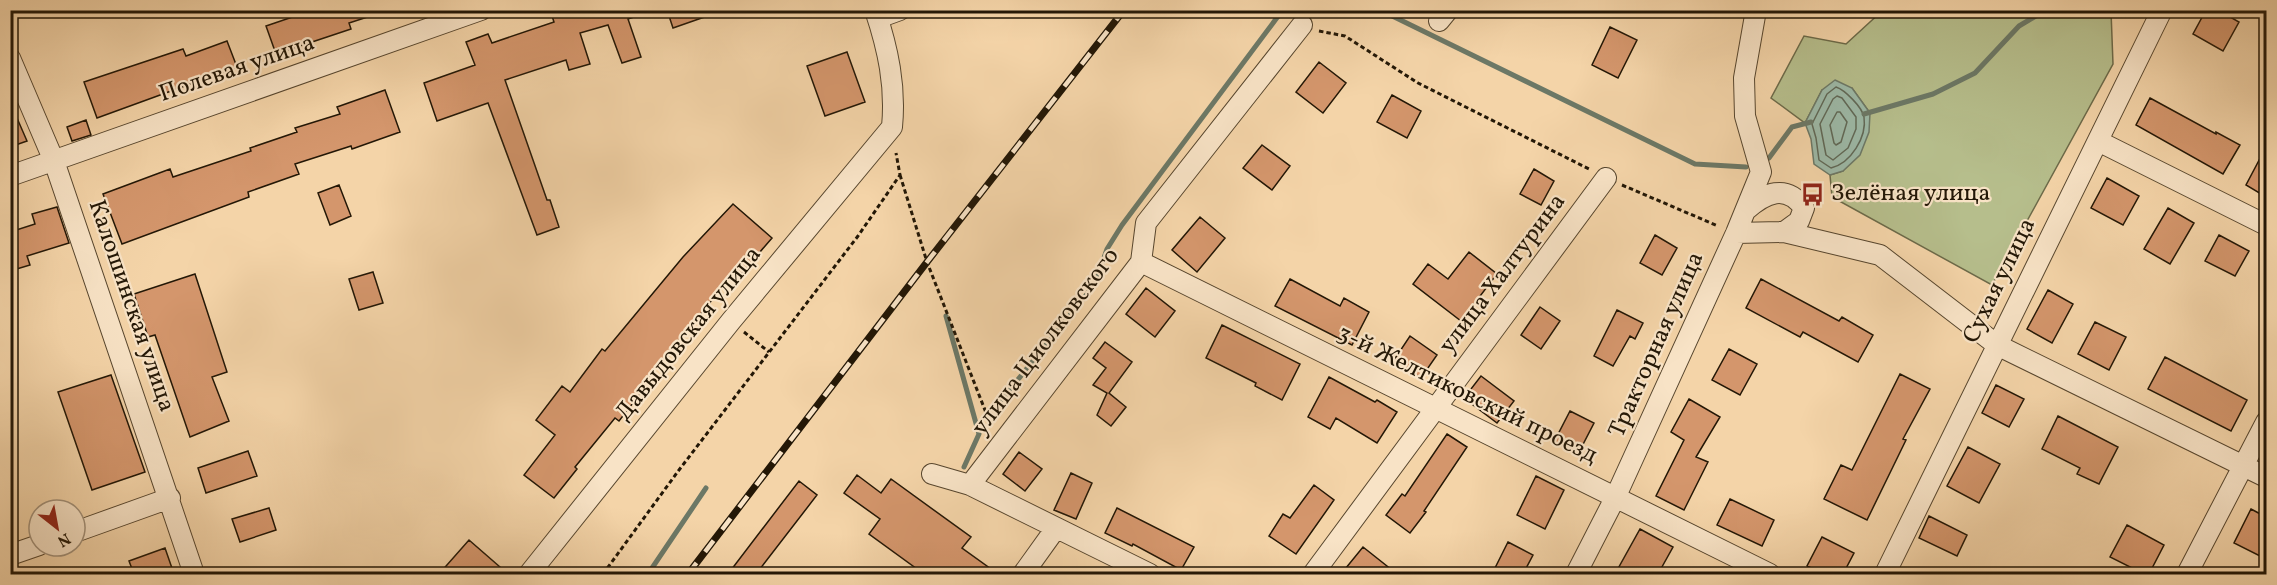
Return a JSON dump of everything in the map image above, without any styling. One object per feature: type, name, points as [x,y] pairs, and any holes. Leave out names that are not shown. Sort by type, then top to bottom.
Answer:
[{"type":"street","name":"Полевая улица","points":[[10,176],[481,10]]},
{"type":"street","points":[[892,127],[894,103],[891,66],[876,14],[900,10]]},
{"type":"street","points":[[1756,10],[1744,78],[1744,116],[1761,172],[1736,233],[1784,232],[1880,255],[1997,345],[2266,477]]},
{"type":"street","name":"Сухая улица","points":[[1885,574],[2162,10]]},
{"type":"street","name":"улица Циолковского","points":[[969,485],[1141,262],[1146,223],[1302,25]]},
{"type":"street","name":"Калошинская улица","points":[[10,58],[54,161],[194,574]]},
{"type":"street","name":"Давыдовская улица","points":[[529,574],[731,321],[892,127]]},
{"type":"street","points":[[2098,141],[2266,225]]},
{"type":"street","name":"улица Халтурина","points":[[1313,574],[1606,178]]},
{"type":"street","points":[[1744,211],[1760,198],[1779,193],[1796,197],[1804,208],[1799,222],[1784,232]]},
{"type":"street","name":"Тракторная улица","points":[[1576,574],[1615,498],[1736,233]]},
{"type":"street","name":"3-й Желтиковский проезд","points":[[1141,262],[1770,574]]},
{"type":"street","points":[[2187,574],[2266,422]]},
{"type":"street","points":[[932,474],[969,485],[1150,574]]},
{"type":"street","points":[[87,528],[170,498]]},
{"type":"street","points":[[1023,574],[1056,528]]},
{"type":"street","points":[[10,555],[27,549]]},
{"type":"path","points":[[1345,36],[1418,83],[1606,178],[1736,233]]},
{"type":"path","points":[[892,127],[900,175],[927,262],[993,430]]},
{"type":"path","points":[[603,574],[679,470],[858,236],[900,175]]},
{"type":"path","points":[[731,321],[770,352]]},
{"type":"green space","points":[[1882,11],[2111,11],[2113,64],[1992,285],[1832,197],[1830,175],[1843,171],[1870,113],[1852,88],[1822,90],[1805,123],[1771,98],[1804,36],[1846,44]]},
{"type":"water","points":[[1835,80],[1852,88],[1870,113],[1869,132],[1860,155],[1843,171],[1830,175],[1814,164],[1811,139],[1805,123],[1822,90]]},
{"type":"building","points":[[313,10],[377,10],[377,14],[349,23],[351,29],[276,54],[266,26]]},
{"type":"building","points":[[550,10],[643,10],[643,14],[628,19],[641,57],[622,63],[608,25],[580,33],[590,64],[569,70],[566,60],[505,80],[547,200],[550,200],[559,227],[537,235],[488,103],[437,121],[424,83],[475,65],[466,42],[488,34],[492,43],[554,22]]},
{"type":"building","points":[[667,10],[715,10],[716,13],[673,28]]},
{"type":"building","points":[[2206,10],[2218,10],[2239,22],[2223,51],[2193,34]]},
{"type":"building","points":[[1610,27],[1637,40],[1618,78],[1592,65]]},
{"type":"building","points":[[227,41],[237,67],[97,118],[84,82],[183,49],[186,56]]},
{"type":"building","points":[[847,52],[865,102],[825,116],[807,66]]},
{"type":"building","points":[[1319,62],[1346,83],[1323,113],[1296,92]]},
{"type":"building","points":[[385,90],[400,132],[352,149],[351,146],[295,164],[299,174],[248,192],[249,197],[122,244],[103,194],[170,169],[173,177],[251,151],[250,148],[297,132],[295,128],[340,114],[337,107]]},
{"type":"building","points":[[1392,95],[1421,111],[1407,138],[1377,122]]},
{"type":"building","points":[[2150,98],[2240,145],[2223,174],[2136,125]]},
{"type":"building","points":[[10,102],[27,141],[10,147]]},
{"type":"building","points":[[86,120],[91,135],[72,141],[67,127]]},
{"type":"building","points":[[1262,145],[1290,166],[1272,190],[1243,168]]},
{"type":"building","points":[[2266,147],[2266,197],[2246,185]]},
{"type":"building","points":[[1534,169],[1554,181],[1541,205],[1520,194]]},
{"type":"building","points":[[2107,178],[2139,196],[2123,225],[2091,208]]},
{"type":"building","points":[[339,185],[351,216],[330,225],[318,193]]},
{"type":"building","points":[[733,204],[772,238],[734,282],[730,278],[644,383],[647,385],[619,421],[615,418],[575,467],[577,469],[554,498],[524,475],[555,435],[536,420],[562,386],[570,392],[602,349],[605,351],[683,257]]},
{"type":"building","points":[[57,207],[69,243],[27,256],[30,265],[10,271],[10,232],[35,224],[32,214]]},
{"type":"building","points":[[2168,208],[2194,223],[2170,264],[2144,249]]},
{"type":"building","points":[[1200,217],[1225,238],[1197,272],[1172,250]]},
{"type":"building","points":[[1655,235],[1677,248],[1662,275],[1640,263]]},
{"type":"building","points":[[2219,235],[2249,251],[2235,276],[2205,261]]},
{"type":"building","points":[[1469,252],[1497,274],[1461,321],[1413,284],[1428,264],[1448,279]]},
{"type":"building","points":[[373,272],[383,303],[359,310],[349,279]]},
{"type":"building","points":[[195,274],[227,372],[212,377],[229,421],[190,437],[155,335],[148,337],[134,294]]},
{"type":"building","points":[[1290,279],[1340,306],[1344,298],[1369,312],[1352,345],[1275,306]]},
{"type":"building","points":[[1761,279],[1839,321],[1842,317],[1873,335],[1858,362],[1803,332],[1800,337],[1746,308]]},
{"type":"building","points":[[1146,288],[1175,311],[1155,337],[1126,314]]},
{"type":"building","points":[[2048,290],[2073,304],[2052,343],[2027,329]]},
{"type":"building","points":[[1540,307],[1560,321],[1541,349],[1521,335]]},
{"type":"building","points":[[1617,310],[1643,323],[1635,339],[1630,336],[1613,366],[1594,356]]},
{"type":"building","points":[[2095,322],[2126,337],[2109,370],[2078,354]]},
{"type":"building","points":[[1222,325],[1300,364],[1282,400],[1255,386],[1256,383],[1206,358]]},
{"type":"building","points":[[1410,336],[1437,355],[1421,378],[1394,360]]},
{"type":"building","points":[[1105,342],[1132,362],[1109,393],[1126,407],[1111,426],[1097,415],[1107,393],[1093,385],[1106,368],[1093,358]]},
{"type":"building","points":[[1729,349],[1757,364],[1740,395],[1712,380]]},
{"type":"building","points":[[2165,357],[2247,400],[2231,431],[2148,389]]},
{"type":"building","points":[[1900,374],[1930,389],[1903,439],[1906,440],[1867,520],[1824,499],[1841,465],[1852,470]]},
{"type":"building","points":[[111,375],[145,472],[92,490],[58,392]]},
{"type":"building","points":[[1481,376],[1514,401],[1497,423],[1464,398]]},
{"type":"building","points":[[1329,377],[1397,412],[1377,443],[1336,418],[1330,429],[1308,417]]},
{"type":"building","points":[[1996,385],[2024,399],[2009,427],[1982,413]]},
{"type":"building","points":[[1689,399],[1720,417],[1696,457],[1708,462],[1684,510],[1656,496],[1684,440],[1671,432]]},
{"type":"building","points":[[1570,411],[1594,423],[1578,454],[1554,442]]},
{"type":"building","points":[[2058,416],[2118,447],[2099,484],[2077,474],[2080,468],[2042,449]]},
{"type":"building","points":[[1447,434],[1467,447],[1410,533],[1386,515],[1402,494],[1405,496]]},
{"type":"building","points":[[1968,447],[2000,464],[1979,503],[1947,486]]},
{"type":"building","points":[[248,451],[257,476],[206,493],[198,468]]},
{"type":"building","points":[[1019,452],[1042,469],[1025,491],[1003,474]]},
{"type":"building","points":[[1071,473],[1092,483],[1076,519],[1054,510]]},
{"type":"building","points":[[857,475],[881,493],[891,479],[971,537],[962,548],[998,574],[924,574],[869,534],[880,519],[844,493]]},
{"type":"building","points":[[1536,476],[1564,490],[1545,529],[1517,515]]},
{"type":"building","points":[[799,481],[817,495],[756,574],[728,574]]},
{"type":"building","points":[[1314,485],[1334,500],[1296,554],[1269,536],[1283,514],[1290,518]]},
{"type":"building","points":[[1730,499],[1774,520],[1762,546],[1717,525]]},
{"type":"building","points":[[269,508],[276,530],[240,542],[232,519]]},
{"type":"building","points":[[1117,508],[1194,547],[1181,570],[1133,544],[1132,546],[1105,533]]},
{"type":"building","points":[[2251,509],[2266,517],[2266,559],[2234,543]]},
{"type":"building","points":[[1929,516],[1967,535],[1957,556],[1919,538]]},
{"type":"building","points":[[2127,525],[2164,545],[2149,574],[2144,574],[2110,557]]},
{"type":"building","points":[[1640,529],[1673,547],[1658,574],[1615,574]]},
{"type":"building","points":[[1822,537],[1854,553],[1843,574],[1824,574],[1807,566]]},
{"type":"building","points":[[469,540],[508,574],[439,574]]},
{"type":"building","points":[[1508,542],[1533,555],[1523,574],[1492,574]]},
{"type":"building","points":[[1363,547],[1397,574],[1341,574]]},
{"type":"building","points":[[165,548],[174,574],[134,574],[129,561]]},
{"type":"waterway","points":[[1380,10],[1695,164],[1746,167]]},
{"type":"waterway","points":[[1864,114],[1933,94],[1975,73],[2019,26],[2046,10]]},
{"type":"waterway","points":[[999,403],[1095,284],[1107,249],[1122,225],[1279,15]]},
{"type":"waterway","points":[[1769,158],[1792,127],[1811,122]]},
{"type":"waterway","points":[[946,316],[979,434],[964,467]]},
{"type":"waterway","points":[[648,574],[706,488]]},
{"type":"railway","points":[[688,574],[1124,10]]},
{"type":"place","name":"Зелёная улица","points":[[1813,194]]}]
